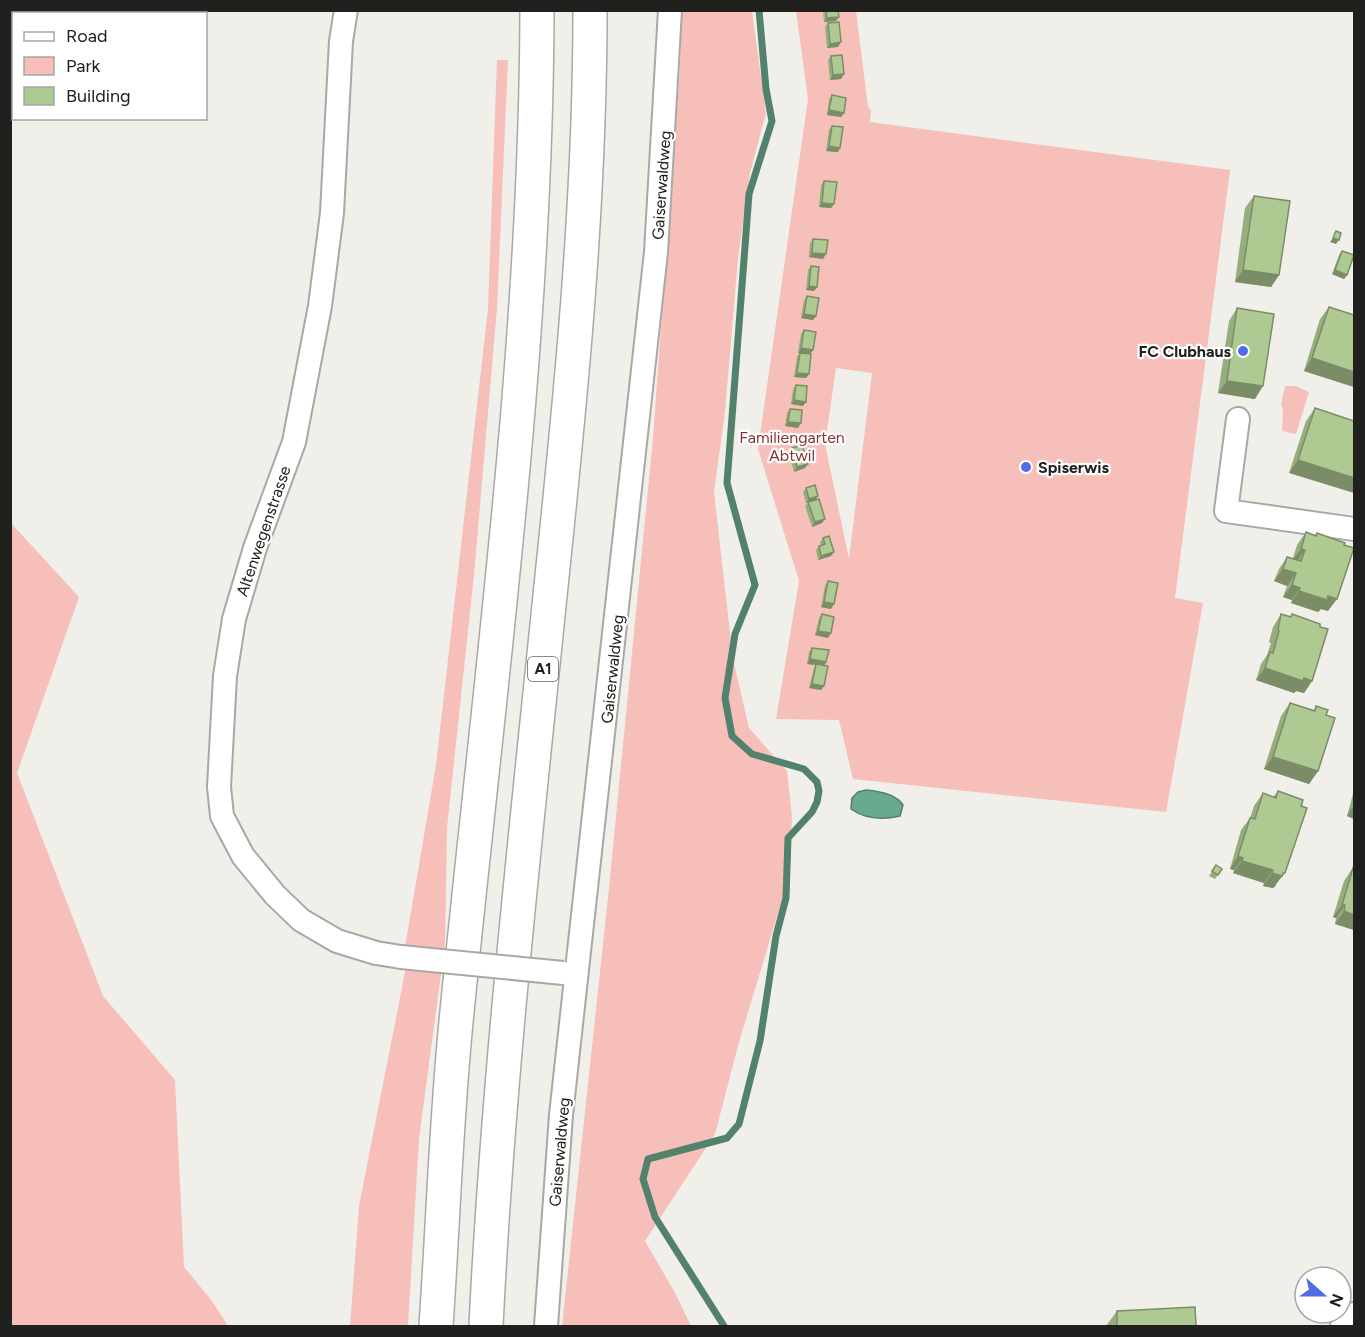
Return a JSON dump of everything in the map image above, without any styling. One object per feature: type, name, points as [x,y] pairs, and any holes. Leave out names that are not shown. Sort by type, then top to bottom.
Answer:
[{"type":"highway","points":[[436,1326],[456,1025],[490,711],[519,396],[529,250],[537,10]]},
{"type":"highway","name":"A1","points":[[486,1326],[490,1230],[507,1020],[573,358],[585,170],[590,10]]},
{"type":"street","name":"Altenwegenstrasse","points":[[346,10],[341,41],[332,213],[320,306],[294,442],[255,548],[234,619],[225,676],[219,787],[222,816],[243,856],[275,895],[301,920],[337,941],[401,957],[570,974]]},
{"type":"street","name":"Gaiserwaldweg","points":[[546,1326],[570,974],[656,252],[670,10]]},
{"type":"street","points":[[1238,419],[1226,511],[1354,529]]},
{"type":"street","points":[[1342,1326],[1354,1314]]},
{"type":"green space","points":[[681,11],[752,11],[766,113],[750,173],[738,258],[725,412],[714,492],[733,659],[749,728],[787,771],[792,816],[789,877],[739,1042],[715,1134],[645,1241],[691,1326],[562,1326],[609,888],[653,438],[680,68]]},
{"type":"green space","name":"Spiserwis","points":[[796,11],[856,11],[868,107],[871,110],[870,122],[1230,170],[1175,598],[1203,603],[1166,812],[853,779],[839,720],[776,719],[799,581],[758,449],[808,99]],"holes":[[[836,368],[872,373],[849,559],[825,444]]]},
{"type":"green space","points":[[497,60],[508,60],[497,308],[474,575],[447,828],[445,944],[419,1139],[408,1326],[350,1326],[359,1206],[409,952],[405,947],[436,765],[488,309]]},
{"type":"green space","points":[[1285,386],[1296,386],[1309,392],[1296,434],[1282,431],[1283,409],[1281,405]]},
{"type":"green space","points":[[10,522],[79,597],[17,773],[103,996],[175,1080],[184,1267],[212,1301],[228,1326],[11,1326]]},
{"type":"shaded area","points":[[866,790],[881,792],[900,801],[903,805],[900,816],[874,818],[851,809],[852,798],[858,792]]},
{"type":"building","points":[[826,10],[838,10],[839,17],[827,18]]},
{"type":"building","points":[[839,22],[841,42],[830,44],[828,23]]},
{"type":"building","points":[[842,55],[844,74],[833,75],[831,56]]},
{"type":"building","points":[[832,95],[846,98],[844,113],[829,110]]},
{"type":"building","points":[[832,126],[843,127],[840,148],[829,146]]},
{"type":"building","points":[[824,181],[837,182],[834,204],[822,203]]},
{"type":"building","points":[[1254,196],[1290,201],[1279,275],[1243,270]]},
{"type":"building","points":[[1336,231],[1341,233],[1339,240],[1333,238]]},
{"type":"building","points":[[813,239],[828,240],[826,254],[812,253]]},
{"type":"building","points":[[1342,251],[1354,255],[1347,275],[1335,270]]},
{"type":"building","points":[[811,266],[819,267],[817,287],[809,286]]},
{"type":"building","points":[[807,296],[819,298],[816,316],[804,314]]},
{"type":"building","points":[[1329,307],[1354,315],[1354,372],[1312,358]]},
{"type":"building","points":[[1237,308],[1274,314],[1263,386],[1227,381]]},
{"type":"building","points":[[804,330],[816,332],[813,350],[801,348]]},
{"type":"building","points":[[800,353],[811,354],[809,374],[797,373]]},
{"type":"building","points":[[796,385],[807,386],[806,402],[794,400]]},
{"type":"building","points":[[1315,408],[1354,421],[1354,478],[1298,460]]},
{"type":"building","points":[[790,409],[802,410],[801,423],[788,422]]},
{"type":"building","points":[[802,445],[808,464],[797,467],[792,448]]},
{"type":"building","points":[[815,485],[818,496],[809,499],[806,488]]},
{"type":"building","points":[[819,499],[825,519],[815,522],[808,502]]},
{"type":"building","points":[[1306,532],[1316,536],[1317,533],[1354,548],[1337,599],[1328,596],[1327,600],[1299,591],[1300,588],[1292,585],[1296,573],[1283,569],[1287,557],[1301,561],[1305,550],[1301,549]]},
{"type":"building","points":[[829,536],[834,552],[821,556],[819,546],[825,544],[823,538]]},
{"type":"building","points":[[828,581],[838,583],[834,604],[824,602]]},
{"type":"building","points":[[822,614],[834,617],[831,633],[818,631]]},
{"type":"building","points":[[1281,614],[1291,617],[1292,614],[1328,629],[1312,681],[1304,678],[1303,681],[1265,668],[1270,652],[1273,653]]},
{"type":"building","points":[[812,648],[829,650],[826,662],[810,659]]},
{"type":"building","points":[[816,664],[828,666],[824,686],[812,684]]},
{"type":"building","points":[[1290,703],[1315,711],[1316,706],[1328,710],[1326,715],[1335,718],[1318,771],[1273,757]]},
{"type":"building","points":[[1278,791],[1303,800],[1301,806],[1307,808],[1282,876],[1272,873],[1273,870],[1242,861],[1243,858],[1238,856],[1250,818],[1255,819],[1263,793],[1276,798]]},
{"type":"building","points":[[1216,865],[1222,869],[1218,875],[1212,871]]},
{"type":"building","points":[[1353,868],[1354,915],[1344,911],[1345,905],[1342,905]]},
{"type":"building","points":[[1195,1307],[1196,1326],[1117,1326],[1117,1311]]},
{"type":"waterway","points":[[724,1326],[655,1217],[643,1179],[648,1159],[727,1138],[739,1124],[760,1041],[776,936],[786,898],[788,838],[812,812],[819,791],[817,782],[804,769],[752,754],[732,736],[725,698],[735,634],[755,585],[727,483],[749,194],[772,121],[766,89],[759,10]]},
{"type":"place","name":"FC Clubhaus","points":[[1243,351]]},
{"type":"place","name":"Spiserwis","points":[[1026,467]]},
{"type":"park label","name":"Familiengarten Abtwil","points":[[792,446]]}]
